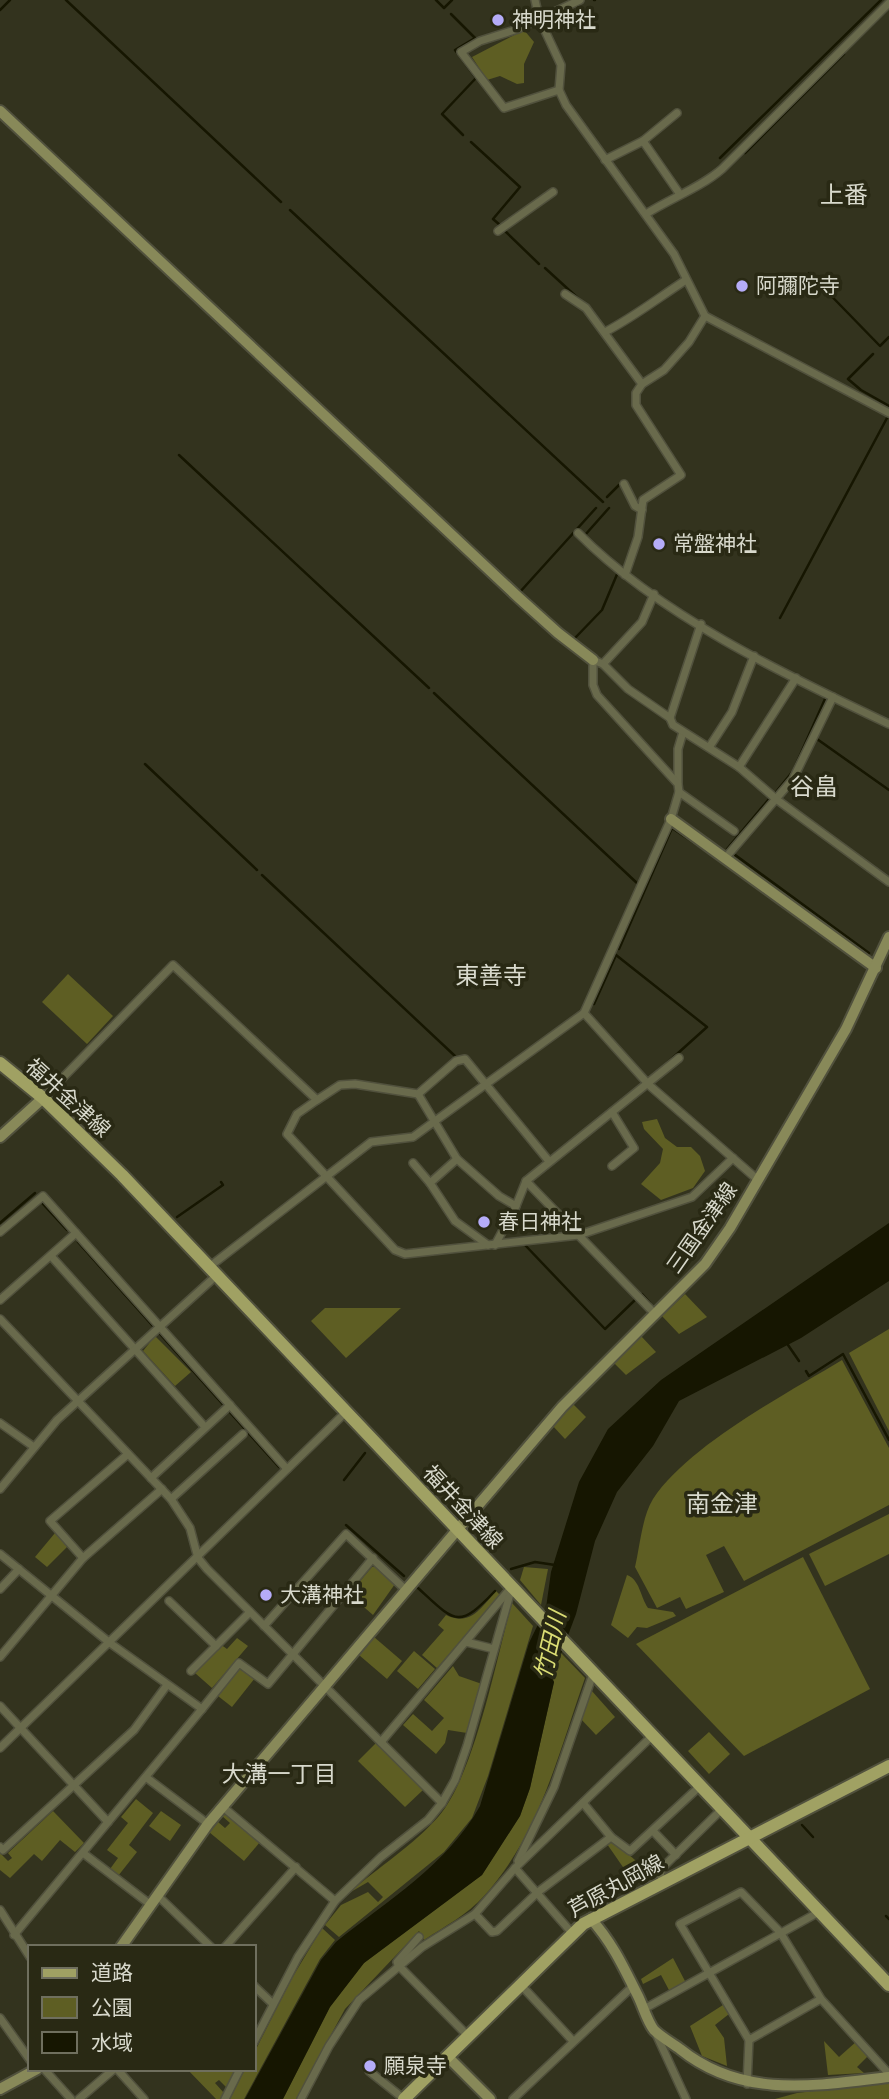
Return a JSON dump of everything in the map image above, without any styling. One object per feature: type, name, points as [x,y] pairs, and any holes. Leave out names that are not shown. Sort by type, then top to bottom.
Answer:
[{"type":"main road","name":"福井金津線","points":[[0,1063],[43,1098],[109,1161],[651,1737],[889,1985]]},
{"type":"main road","name":"芦原丸岡線","points":[[404,2099],[572,1933],[591,1919],[889,1766]]},
{"type":"street","points":[[535,0],[539,18],[561,65],[559,90],[633,201],[646,214],[674,254],[705,316],[889,413]]},
{"type":"street","points":[[559,90],[504,108],[461,52],[480,41],[518,29],[580,0]]},
{"type":"street","points":[[646,214],[709,180],[722,169],[889,3]]},
{"type":"street","points":[[0,111],[558,633],[598,662],[628,689],[670,718],[673,726],[739,767],[776,799],[889,882]]},
{"type":"street","points":[[605,160],[643,141],[677,113]]},
{"type":"street","points":[[643,141],[679,194]]},
{"type":"street","points":[[498,231],[553,192]]},
{"type":"street","points":[[605,332],[641,313],[686,280]]},
{"type":"street","points":[[565,294],[586,308],[642,384]]},
{"type":"street","points":[[625,575],[638,537],[643,500],[681,475],[636,405],[636,393],[642,384],[664,370],[689,342],[705,316]]},
{"type":"street","points":[[624,484],[635,506],[642,510]]},
{"type":"street","points":[[578,533],[610,565],[701,624],[754,656],[889,724]]},
{"type":"street","points":[[654,594],[642,622],[598,662],[593,685],[597,695],[678,783]]},
{"type":"street","points":[[670,718],[701,624]]},
{"type":"street","points":[[710,747],[732,712],[754,656]]},
{"type":"street","points":[[739,767],[796,678]]},
{"type":"street","points":[[727,856],[793,779],[833,698]]},
{"type":"street","points":[[0,1489],[34,1447],[79,1400],[160,1326],[213,1271],[329,1176],[371,1142],[413,1137],[584,1013],[671,819],[679,792],[678,748],[683,732]]},
{"type":"street","points":[[679,792],[734,831]]},
{"type":"street","points":[[671,819],[727,856],[876,968]]},
{"type":"street","name":"三国金津線","points":[[122,1945],[208,1824],[458,1529],[562,1408],[705,1264],[758,1180],[846,1029],[889,937]]},
{"type":"street","points":[[0,1137],[43,1098],[173,965],[317,1101]]},
{"type":"street","points":[[584,1013],[649,1085],[758,1180]]},
{"type":"street","points":[[492,1245],[516,1206],[526,1181],[548,1160],[649,1085],[679,1058]]},
{"type":"street","points":[[418,1094],[456,1061],[465,1059],[548,1160]]},
{"type":"street","points":[[516,1206],[499,1196],[457,1160],[418,1094],[355,1084],[340,1085],[297,1114],[287,1134],[329,1176],[395,1250],[405,1254],[579,1235],[692,1197],[733,1158]]},
{"type":"street","points":[[612,1112],[634,1148],[612,1166]]},
{"type":"street","points":[[430,1184],[457,1160]]},
{"type":"street","points":[[413,1163],[455,1221],[492,1245]]},
{"type":"street","points":[[526,1181],[656,1315]]},
{"type":"street","points":[[0,1232],[43,1196],[287,1469]]},
{"type":"street","points":[[0,1300],[76,1234]]},
{"type":"street","points":[[51,1256],[205,1427]]},
{"type":"street","points":[[0,1319],[172,1499],[190,1528],[198,1558],[443,1803]]},
{"type":"street","points":[[150,1478],[230,1405]]},
{"type":"street","points":[[0,1748],[347,1412]]},
{"type":"street","points":[[0,1423],[34,1447]]},
{"type":"street","points":[[172,1499],[243,1434]]},
{"type":"street","points":[[83,1558],[50,1521],[128,1454]]},
{"type":"street","points":[[0,1657],[83,1558],[162,1489]]},
{"type":"street","points":[[264,1626],[346,1534],[407,1591]]},
{"type":"street","points":[[0,1554],[110,1643],[202,1709]]},
{"type":"street","points":[[14,1935],[147,1778],[239,1663],[268,1684],[373,1558]]},
{"type":"street","points":[[0,1589],[19,1569]]},
{"type":"street","points":[[381,1742],[514,1589]]},
{"type":"street","points":[[256,2038],[316,1927],[335,1901],[381,1857],[428,1820],[443,1803],[455,1780],[467,1746],[514,1589]]},
{"type":"street","points":[[169,1601],[216,1646]]},
{"type":"street","points":[[191,1671],[250,1612]]},
{"type":"street","points":[[466,1642],[494,1649]]},
{"type":"street","points":[[515,1868],[554,1787],[589,1670]]},
{"type":"street","points":[[0,1847],[3,1850],[134,1730],[167,1685]]},
{"type":"street","points":[[0,1706],[108,1822]]},
{"type":"street","points":[[301,2099],[354,2007],[398,1965],[475,1914],[515,1868],[651,1737]]},
{"type":"street","points":[[147,1778],[208,1824]]},
{"type":"street","points":[[583,1803],[611,1837],[630,1851],[699,1787]]},
{"type":"street","points":[[223,1807],[335,1901]]},
{"type":"street","points":[[663,1881],[660,1874],[663,1867],[722,1809]]},
{"type":"street","points":[[653,1831],[676,1855]]},
{"type":"street","points":[[475,1914],[492,1932],[497,1931],[538,1892],[611,1837]]},
{"type":"street","points":[[83,1853],[155,1900],[209,1945]]},
{"type":"street","points":[[227,1945],[296,1867]]},
{"type":"street","points":[[515,1868],[572,1933]]},
{"type":"street","points":[[747,2084],[749,2040],[706,1973],[680,1924],[741,1892],[780,1932],[821,1999],[889,2075]]},
{"type":"street","points":[[0,1910],[28,1954]]},
{"type":"street","points":[[644,2009],[819,1912]]},
{"type":"street","points":[[591,1919],[616,1951],[686,2099]]},
{"type":"street","points":[[0,1926],[8,1921]]},
{"type":"street","points":[[398,1965],[397,1962],[419,1937]]},
{"type":"street","points":[[398,1965],[468,2036]]},
{"type":"street","points":[[520,1984],[573,2041]]},
{"type":"street","points":[[513,2099],[633,1986]]},
{"type":"street","points":[[256,1988],[273,2004]]},
{"type":"street","points":[[749,2040],[821,1999]]},
{"type":"street","points":[[0,2018],[28,2057]]},
{"type":"street","points":[[653,2029],[696,2064],[719,2076],[747,2084],[807,2087],[889,2075]]},
{"type":"street","points":[[447,2056],[490,2099]]},
{"type":"street","points":[[0,2089],[33,2071]]},
{"type":"street","points":[[46,2071],[70,2099]]},
{"type":"street","points":[[79,2099],[114,2071]]},
{"type":"street","points":[[118,2071],[144,2099]]},
{"type":"street","points":[[225,2099],[239,2071]]},
{"type":"street","points":[[369,2071],[404,2099]]},
{"type":"green space","points":[[524,30],[534,42],[524,64],[524,83],[517,84],[500,76],[487,80],[472,57]]},
{"type":"green space","points":[[68,974],[113,1016],[87,1044],[42,1002]]},
{"type":"green space","points":[[657,1119],[665,1138],[677,1147],[691,1147],[700,1156],[705,1171],[693,1188],[661,1200],[641,1184],[660,1163],[663,1149],[644,1129],[642,1122]]},
{"type":"green space","points":[[685,1294],[707,1317],[679,1334],[662,1316]]},
{"type":"green space","points":[[325,1308],[401,1308],[346,1358],[311,1321]]},
{"type":"green space","points":[[889,1329],[889,1431],[849,1353]]},
{"type":"green space","points":[[155,1336],[191,1372],[175,1386],[143,1351]]},
{"type":"green space","points":[[641,1336],[656,1352],[626,1375],[613,1362]]},
{"type":"green space","points":[[842,1360],[889,1448],[889,1505],[744,1581],[724,1546],[706,1555],[724,1592],[686,1609],[680,1597],[657,1608],[635,1567],[644,1523],[653,1499],[669,1479],[714,1440]]},
{"type":"green space","points":[[572,1403],[586,1417],[565,1439],[551,1424]]},
{"type":"green space","points":[[889,1514],[889,1554],[825,1586],[809,1554]]},
{"type":"green space","points":[[55,1533],[68,1546],[47,1567],[35,1557]]},
{"type":"green space","points":[[803,1557],[870,1689],[744,1756],[636,1644]]},
{"type":"green space","points":[[372,1567],[376,1567],[395,1584],[373,1615],[349,1594]]},
{"type":"green space","points":[[524,1567],[548,1569],[541,1605],[520,1580]]},
{"type":"green space","points":[[627,1575],[637,1584],[648,1608],[673,1612],[676,1616],[647,1628],[637,1627],[628,1638],[611,1625]]},
{"type":"green space","points":[[496,1591],[500,1595],[437,1668],[422,1655],[444,1630],[438,1625],[446,1615],[462,1619],[468,1617],[480,1609]]},
{"type":"green space","points":[[512,1603],[533,1626],[488,1776],[472,1818],[444,1852],[339,1937],[325,1925],[341,1905],[368,1892],[378,1902],[383,1897],[368,1882],[349,1893],[418,1837],[439,1816],[452,1797],[474,1745]]},
{"type":"green space","points":[[374,1637],[402,1661],[387,1679],[359,1655]]},
{"type":"green space","points":[[237,1638],[248,1646],[212,1688],[195,1673],[220,1644],[227,1649]]},
{"type":"green space","points":[[414,1651],[435,1669],[418,1689],[397,1671]]},
{"type":"green space","points":[[561,1653],[585,1678],[556,1764],[519,1847],[478,1903],[424,1940],[419,1931],[345,2009],[296,2099],[283,2099],[330,2007],[364,1963],[482,1875],[520,1816],[530,1788],[554,1682],[552,1678]]},
{"type":"green space","points":[[453,1666],[459,1676],[482,1684],[467,1733],[448,1730],[445,1743],[436,1754],[403,1725],[413,1714],[432,1731],[444,1718],[424,1700]]},
{"type":"green space","points":[[239,1669],[255,1678],[232,1707],[218,1696]]},
{"type":"green space","points":[[591,1690],[615,1717],[596,1735],[580,1718]]},
{"type":"green space","points":[[709,1732],[730,1754],[709,1774],[688,1751]]},
{"type":"green space","points":[[376,1743],[423,1790],[405,1807],[358,1761]]},
{"type":"green space","points":[[136,1799],[153,1813],[129,1845],[137,1852],[118,1876],[110,1869],[118,1858],[107,1850],[128,1823],[121,1817]]},
{"type":"green space","points":[[53,1811],[84,1843],[75,1852],[60,1840],[42,1861],[34,1854],[10,1878],[0,1870],[0,1853],[8,1861],[12,1858],[8,1853]]},
{"type":"green space","points":[[161,1811],[181,1825],[170,1841],[149,1826]]},
{"type":"green space","points":[[224,1813],[260,1842],[244,1861],[209,1832],[218,1822],[225,1828],[230,1823],[222,1816]]},
{"type":"green space","points":[[613,1841],[650,1873],[634,1883],[607,1844]]},
{"type":"green space","points":[[322,1928],[335,1940],[320,1959],[244,2099],[230,2099],[244,2071],[256,2071],[256,2049],[292,1978]]},
{"type":"green space","points":[[673,1958],[686,1983],[670,1992],[661,1975],[643,1984],[641,1979]]},
{"type":"green space","points":[[723,2005],[729,2014],[715,2025],[724,2038],[727,2066],[702,2056],[690,2026]]},
{"type":"green space","points":[[824,2041],[839,2057],[857,2041],[869,2055],[857,2067],[864,2073],[828,2075]]},
{"type":"green space","points":[[189,2071],[234,2073],[227,2088],[219,2080],[215,2083],[224,2093],[221,2099],[216,2099]]},
{"type":"green space","points":[[889,2082],[889,2099],[775,2099],[797,2093]]},
{"type":"water","name":"竹田川","points":[[889,1223],[889,1281],[801,1338],[679,1401],[653,1446],[617,1492],[595,1541],[576,1614],[552,1678],[554,1682],[530,1788],[520,1816],[482,1875],[364,1963],[330,2007],[283,2099],[245,2099],[321,1960],[336,1942],[434,1864],[467,1827],[480,1806],[529,1643],[546,1608],[551,1572],[579,1482],[608,1429],[661,1380]]},
{"type":"waterway","points":[[0,10],[10,0]]},
{"type":"waterway","points":[[66,0],[281,202]]},
{"type":"waterway","points":[[436,0],[444,8],[452,0]]},
{"type":"waterway","points":[[720,158],[881,0]]},
{"type":"waterway","points":[[451,14],[475,38],[455,50],[476,78],[442,114],[463,135]]},
{"type":"waterway","points":[[745,153],[844,54]]},
{"type":"waterway","points":[[471,142],[520,187],[493,219],[500,225]]},
{"type":"waterway","points":[[290,210],[603,502]]},
{"type":"waterway","points":[[505,231],[539,264]]},
{"type":"waterway","points":[[545,268],[580,300]]},
{"type":"waterway","points":[[809,273],[880,346],[889,337]]},
{"type":"waterway","points":[[873,354],[848,379],[889,406]]},
{"type":"waterway","points":[[780,618],[887,418]]},
{"type":"waterway","points":[[179,455],[429,688]]},
{"type":"waterway","points":[[607,497],[619,485]]},
{"type":"waterway","points":[[519,593],[596,508]]},
{"type":"waterway","points":[[587,537],[585,535],[609,508]]},
{"type":"waterway","points":[[575,638],[602,610],[618,572]]},
{"type":"waterway","points":[[434,693],[638,884]]},
{"type":"waterway","points":[[776,792],[793,771],[825,699]]},
{"type":"waterway","points":[[817,739],[889,790]]},
{"type":"waterway","points":[[145,764],[257,870]]},
{"type":"waterway","points":[[769,799],[727,849],[869,953]]},
{"type":"waterway","points":[[619,949],[672,828],[706,851]]},
{"type":"waterway","points":[[262,875],[455,1056]]},
{"type":"waterway","points":[[594,1004],[616,955],[707,1027],[667,1063]]},
{"type":"waterway","points":[[177,1217],[223,1185],[221,1182]]},
{"type":"waterway","points":[[0,1223],[35,1193]]},
{"type":"waterway","points":[[43,1204],[67,1230]]},
{"type":"waterway","points":[[78,1242],[279,1467]]},
{"type":"waterway","points":[[525,1245],[605,1329],[635,1300]]},
{"type":"waterway","points":[[642,1294],[650,1303]]},
{"type":"waterway","points":[[788,1345],[799,1361]]},
{"type":"waterway","points":[[806,1371],[809,1376],[843,1354],[889,1440]]},
{"type":"waterway","points":[[344,1480],[365,1453]]},
{"type":"waterway","points":[[346,1525],[404,1576]]},
{"type":"waterway","points":[[511,1569],[535,1562],[555,1565]]},
{"type":"waterway","points":[[418,1588],[440,1608],[456,1617],[473,1612],[495,1591]]},
{"type":"waterway","points":[[802,1825],[813,1837]]},
{"type":"waterway","points":[[886,1916],[889,1919]]},
{"type":"place","name":"神明神社","points":[[498,20]]},
{"type":"place","name":"阿彌陀寺","points":[[742,286]]},
{"type":"place","name":"常盤神社","points":[[659,544]]},
{"type":"place","name":"春日神社","points":[[484,1222]]},
{"type":"place","name":"大溝神社","points":[[266,1595]]},
{"type":"place","name":"願泉寺","points":[[370,2066]]},
{"type":"district","name":"上番","points":[[844,195]]},
{"type":"district","name":"谷畠","points":[[814,787]]},
{"type":"district","name":"東善寺","points":[[491,976]]},
{"type":"district","name":"南金津","points":[[722,1504]]},
{"type":"district","name":"大溝一丁目","points":[[279,1774]]}]
